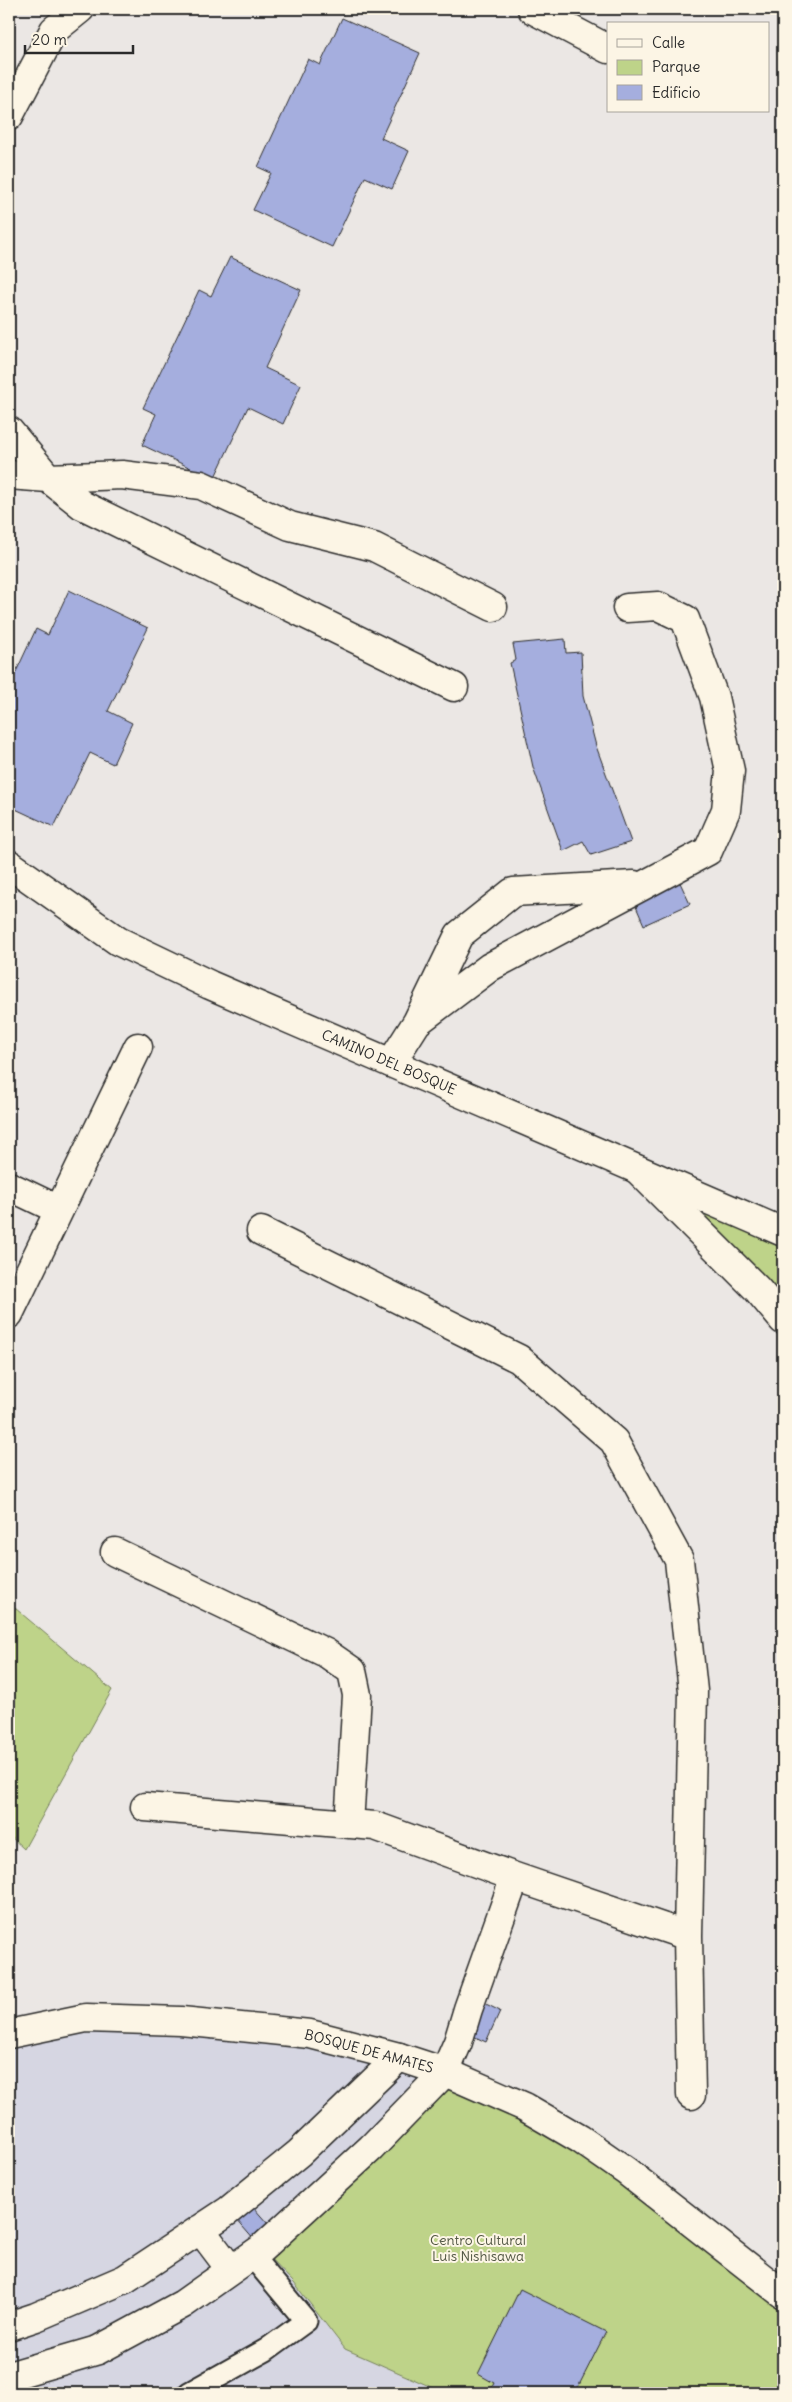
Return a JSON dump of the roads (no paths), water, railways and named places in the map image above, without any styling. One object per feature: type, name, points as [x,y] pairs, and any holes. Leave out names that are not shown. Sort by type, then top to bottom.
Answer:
[{"type":"street","points":[[9,116],[54,30],[80,9]]},
{"type":"street","points":[[532,9],[607,48]]},
{"type":"street","points":[[9,431],[48,478],[82,505],[454,687]]},
{"type":"street","points":[[9,475],[48,478],[122,475],[201,486],[290,526],[374,547],[493,606]]},
{"type":"street","points":[[417,1022],[490,967],[708,851],[726,810],[730,771],[714,697],[685,619],[658,606],[627,608]]},
{"type":"street","name":"CAMINO DEL BOSQUE","points":[[9,864],[118,941],[210,985],[783,1232]]},
{"type":"street","points":[[391,1063],[417,1022],[458,935],[513,892],[644,885]]},
{"type":"street","points":[[9,1314],[138,1048]]},
{"type":"street","points":[[638,1170],[757,1289],[783,1320]]},
{"type":"street","points":[[9,1186],[59,1210]]},
{"type":"street","points":[[261,1231],[519,1359],[614,1441],[679,1560],[693,1691],[688,1936],[691,2095]]},
{"type":"street","points":[[115,1552],[326,1653],[352,1671],[357,1696],[349,1824]]},
{"type":"street","points":[[145,1807],[375,1826],[515,1877],[688,1936]]},
{"type":"street","points":[[9,2376],[98,2350],[182,2304],[241,2263],[371,2148],[445,2072],[458,2042],[515,1877]]},
{"type":"street","name":"BOSQUE DE AMATES","points":[[9,2034],[86,2018],[181,2021],[310,2034],[399,2056],[445,2072],[525,2107],[580,2139],[633,2176],[783,2294]]},
{"type":"street","points":[[9,2326],[36,2318],[125,2279],[228,2211],[299,2153],[399,2056]]},
{"type":"street","points":[[200,2229],[241,2263]]},
{"type":"lane","points":[[190,2393],[266,2350],[306,2321],[241,2263]]},
{"type":"park label","name":"Centro Cultural Luis Nishisawa","points":[[478,2248]]}]
